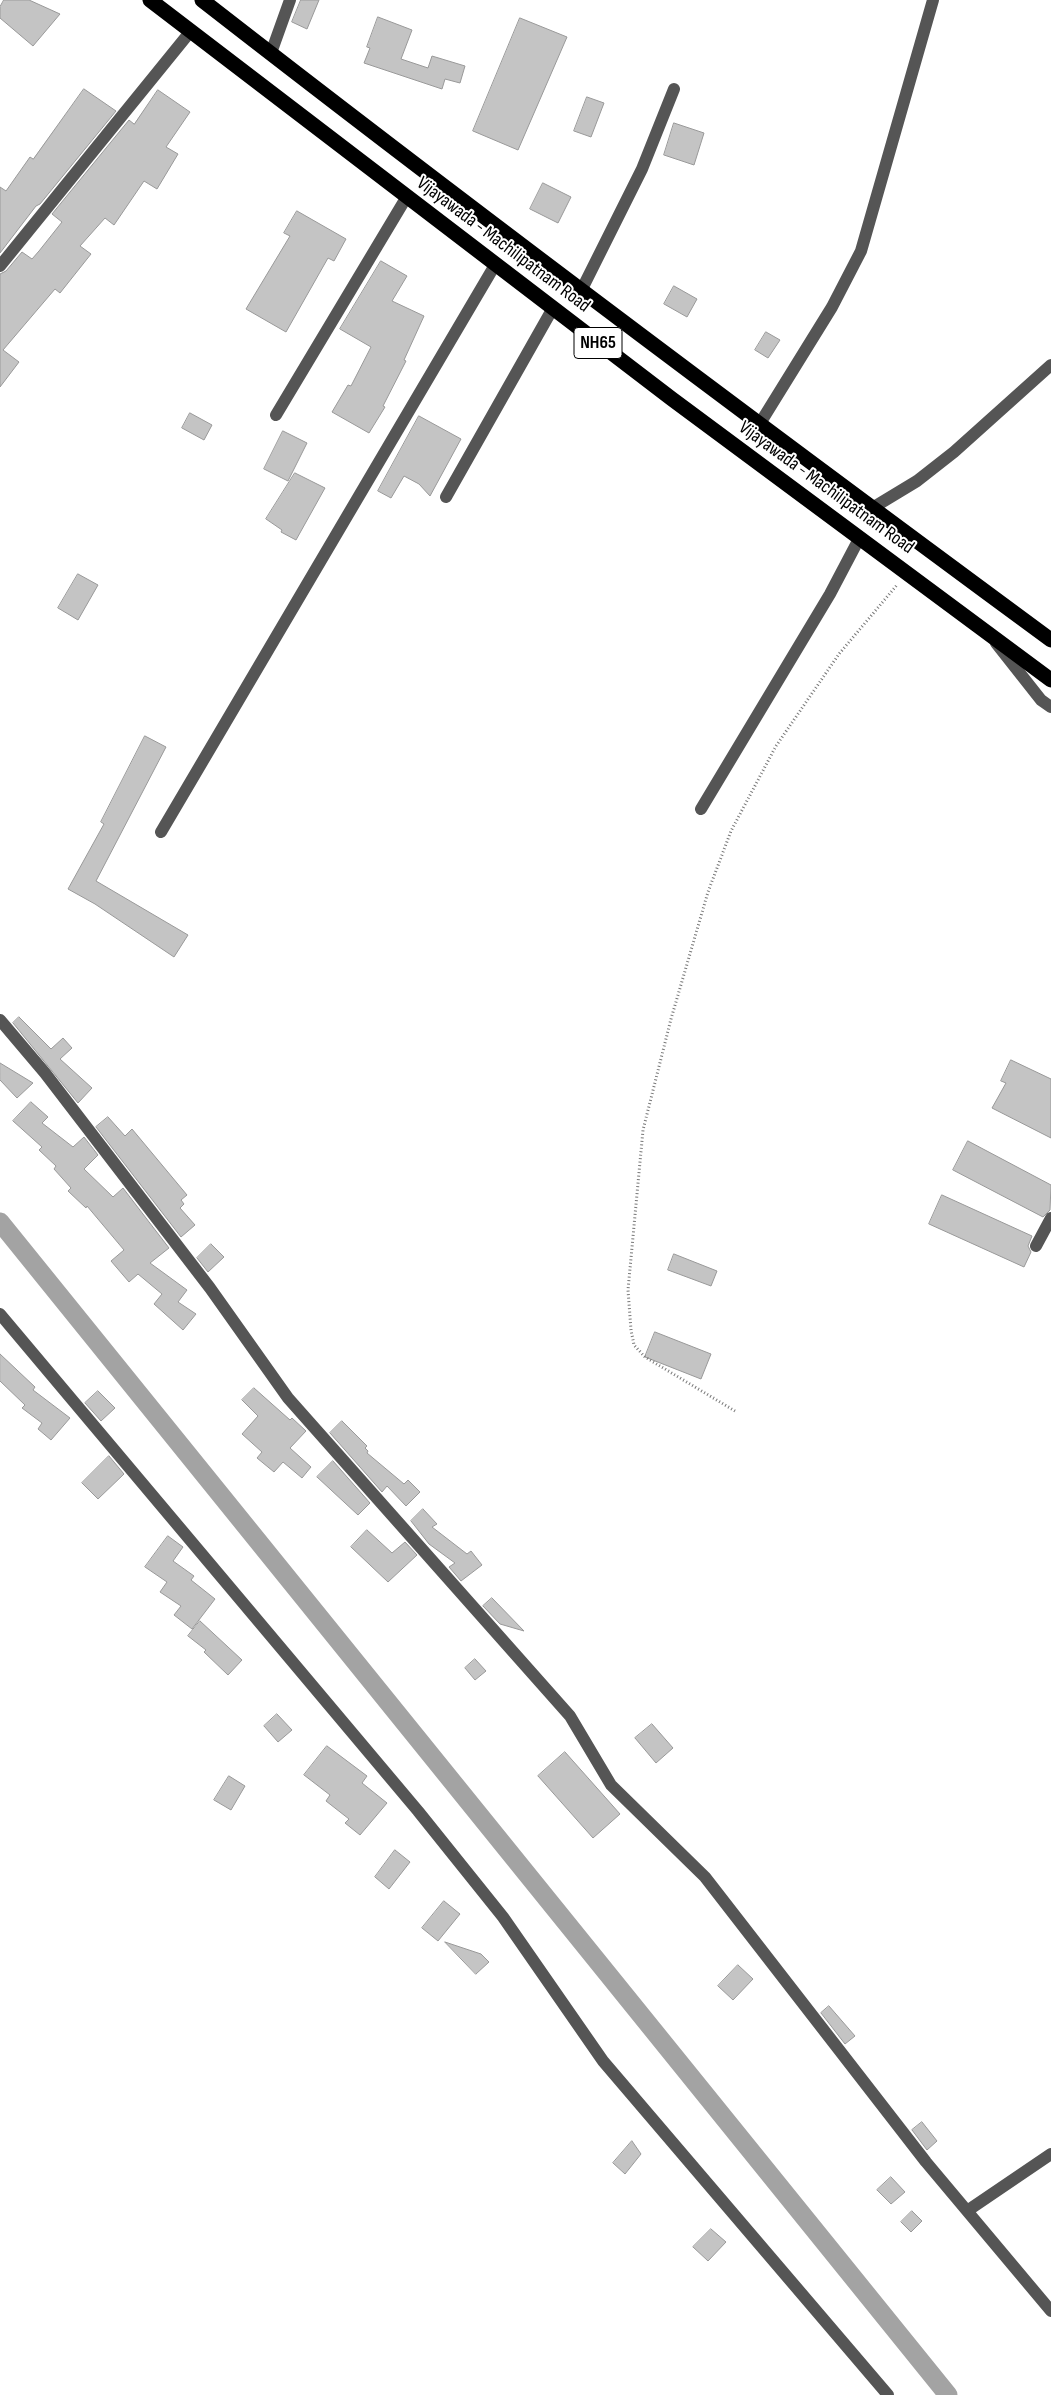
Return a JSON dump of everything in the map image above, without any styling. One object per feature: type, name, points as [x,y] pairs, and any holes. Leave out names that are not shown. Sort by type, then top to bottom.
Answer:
[{"type":"highway","name":"Vijayawada - Machilipatnam Road","points":[[150,0],[406,198],[672,399],[1051,680]]},
{"type":"highway","name":"Vijayawada - Machilipatnam Road","points":[[204,1],[759,425],[874,507],[1051,640]]},
{"type":"street","points":[[271,53],[290,0]]},
{"type":"street","points":[[759,425],[832,307],[861,251],[933,0]]},
{"type":"street","points":[[0,266],[190,32]]},
{"type":"street","points":[[582,289],[642,169],[674,89]]},
{"type":"street","points":[[276,415],[406,198]]},
{"type":"street","points":[[161,832],[495,265]]},
{"type":"street","points":[[446,497],[553,308]]},
{"type":"street","points":[[874,507],[917,481],[954,452],[1051,365]]},
{"type":"street","points":[[701,809],[838,581],[860,537]]},
{"type":"street","points":[[985,631],[1041,700],[1051,708]]},
{"type":"street","points":[[0,1020],[44,1073],[204,1281],[288,1398],[570,1716],[610,1785],[706,1876],[926,2162],[1051,2311]]},
{"type":"street","points":[[1036,1246],[1051,1218]]},
{"type":"street","points":[[0,1314],[418,1811],[503,1917],[603,2061],[710,2189],[888,2395]]},
{"type":"street","points":[[967,2211],[1051,2154]]},
{"type":"path","points":[[735,1411],[645,1357],[634,1345],[628,1290],[643,1130],[671,1018],[708,892],[731,831],[781,738],[839,654],[907,573]]},
{"type":"building","points":[[4,0],[29,0],[60,14],[33,46],[0,18],[0,7]]},
{"type":"building","points":[[301,0],[319,0],[307,29],[292,22]]},
{"type":"building","points":[[378,17],[412,30],[401,59],[428,68],[432,56],[465,66],[460,83],[445,79],[442,89],[364,63],[370,48],[367,47]]},
{"type":"building","points":[[520,18],[567,37],[518,150],[473,131]]},
{"type":"building","points":[[84,89],[116,111],[40,204],[36,206],[0,253],[0,187],[6,191],[30,157],[33,159]]},
{"type":"building","points":[[158,90],[190,112],[166,147],[178,154],[157,189],[144,181],[114,225],[105,218],[80,246],[91,254],[60,293],[55,289],[3,350],[19,362],[0,387],[0,274],[6,271],[22,252],[32,259],[39,251],[62,222],[52,214],[129,120],[134,124]]},
{"type":"building","points":[[587,97],[604,103],[591,137],[574,131]]},
{"type":"building","points":[[674,123],[704,133],[694,165],[664,155]]},
{"type":"building","points":[[543,183],[571,197],[558,223],[530,209]]},
{"type":"building","points":[[297,211],[346,239],[334,261],[328,258],[286,332],[246,309],[290,236],[284,233]]},
{"type":"building","points":[[381,261],[407,276],[392,301],[424,316],[404,360],[406,361],[383,406],[385,407],[369,433],[332,412],[348,385],[351,386],[371,347],[340,329]]},
{"type":"building","points":[[674,286],[697,299],[687,317],[664,304]]},
{"type":"building","points":[[766,332],[780,340],[768,358],[755,350]]},
{"type":"building","points":[[190,413],[212,425],[204,440],[182,428]]},
{"type":"building","points":[[419,416],[461,439],[430,496],[419,484],[404,476],[391,498],[378,491]]},
{"type":"building","points":[[283,431],[307,443],[288,481],[264,469]]},
{"type":"building","points":[[295,473],[325,488],[296,540],[281,532],[282,530],[266,519]]},
{"type":"building","points":[[78,574],[98,585],[78,620],[58,608]]},
{"type":"building","points":[[145,736],[166,747],[96,881],[188,935],[174,957],[95,904],[68,889],[104,824],[101,822]]},
{"type":"building","points":[[19,1017],[51,1049],[63,1038],[72,1048],[60,1059],[92,1088],[78,1103],[13,1023]]},
{"type":"building","points":[[1011,1060],[1051,1079],[1051,1138],[992,1108],[1006,1083],[1001,1081]]},
{"type":"building","points":[[0,1063],[33,1083],[17,1098],[0,1080]]},
{"type":"building","points":[[31,1102],[48,1117],[42,1123],[73,1147],[84,1137],[98,1155],[84,1169],[113,1197],[123,1188],[169,1248],[150,1263],[187,1290],[178,1302],[196,1314],[183,1330],[154,1304],[162,1294],[138,1274],[129,1282],[111,1261],[124,1250],[87,1206],[86,1208],[68,1191],[71,1188],[54,1169],[56,1166],[39,1150],[42,1147],[13,1121]]},
{"type":"building","points":[[108,1117],[125,1136],[132,1129],[187,1195],[181,1200],[184,1204],[180,1208],[195,1225],[181,1237],[96,1127]]},
{"type":"building","points":[[968,1141],[1051,1185],[1050,1210],[1043,1217],[953,1170]]},
{"type":"building","points":[[942,1195],[1032,1236],[1028,1246],[1031,1252],[1024,1267],[929,1224]]},
{"type":"building","points":[[211,1244],[224,1257],[208,1272],[197,1258]]},
{"type":"building","points":[[674,1254],[717,1271],[711,1286],[668,1270]]},
{"type":"building","points":[[655,1332],[711,1354],[701,1379],[645,1357]]},
{"type":"building","points":[[0,1354],[35,1387],[33,1390],[70,1418],[51,1440],[38,1429],[42,1423],[22,1408],[25,1405],[0,1381]]},
{"type":"building","points":[[254,1388],[290,1420],[292,1418],[306,1431],[290,1448],[311,1467],[302,1478],[283,1462],[274,1472],[257,1458],[262,1452],[242,1434],[258,1416],[242,1400]]},
{"type":"building","points":[[98,1391],[115,1408],[101,1421],[85,1403]]},
{"type":"building","points":[[342,1421],[367,1446],[365,1448],[368,1451],[367,1453],[404,1484],[408,1480],[420,1492],[406,1506],[387,1486],[382,1492],[330,1433]]},
{"type":"building","points":[[109,1456],[124,1474],[98,1499],[82,1483]]},
{"type":"building","points":[[333,1461],[370,1503],[358,1515],[317,1477]]},
{"type":"building","points":[[423,1509],[437,1524],[432,1527],[467,1554],[471,1551],[482,1565],[461,1581],[449,1567],[455,1563],[429,1544],[411,1521]]},
{"type":"building","points":[[367,1530],[392,1553],[405,1542],[417,1555],[388,1582],[351,1547]]},
{"type":"building","points":[[168,1536],[183,1547],[173,1561],[194,1576],[191,1580],[215,1599],[192,1629],[174,1615],[181,1606],[160,1592],[167,1582],[145,1567]]},
{"type":"building","points":[[492,1598],[524,1631],[500,1624],[483,1606]]},
{"type":"building","points":[[200,1621],[242,1660],[228,1675],[204,1652],[206,1650],[188,1636]]},
{"type":"building","points":[[475,1659],[486,1671],[475,1680],[465,1668]]},
{"type":"building","points":[[277,1714],[292,1730],[278,1742],[264,1726]]},
{"type":"building","points":[[652,1724],[673,1748],[656,1763],[635,1738]]},
{"type":"building","points":[[327,1746],[367,1776],[362,1783],[387,1803],[360,1835],[345,1823],[349,1819],[326,1801],[330,1795],[304,1775]]},
{"type":"building","points":[[565,1752],[620,1814],[593,1838],[538,1776]]},
{"type":"building","points":[[229,1776],[245,1786],[231,1810],[214,1800]]},
{"type":"building","points":[[395,1850],[410,1862],[389,1889],[375,1877]]},
{"type":"building","points":[[444,1901],[460,1914],[438,1941],[422,1928]]},
{"type":"building","points":[[445,1942],[481,1954],[489,1962],[476,1974]]},
{"type":"building","points":[[738,1965],[753,1979],[733,2000],[718,1986]]},
{"type":"building","points":[[829,2006],[855,2036],[845,2044],[821,2013]]},
{"type":"building","points":[[922,2122],[937,2141],[927,2150],[912,2130]]},
{"type":"building","points":[[632,2141],[641,2154],[625,2174],[613,2163]]},
{"type":"building","points":[[891,2177],[905,2192],[891,2204],[877,2190]]},
{"type":"building","points":[[912,2211],[922,2221],[911,2232],[901,2222]]},
{"type":"building","points":[[711,2229],[726,2242],[708,2261],[693,2247]]},
{"type":"waterway","points":[[0,1222],[948,2395]]}]
